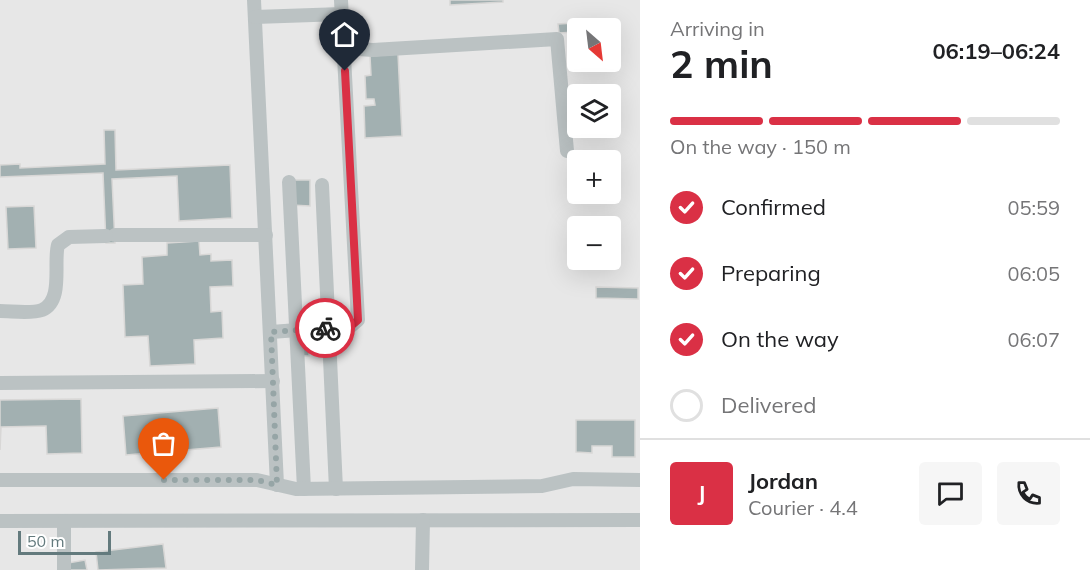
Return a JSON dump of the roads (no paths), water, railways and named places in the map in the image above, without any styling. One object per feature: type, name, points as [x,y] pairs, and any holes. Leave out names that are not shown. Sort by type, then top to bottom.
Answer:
[{"type":"street","points":[[254,0],[277,485]]},
{"type":"street","points":[[255,17],[342,7],[358,316],[356,324],[351,326],[271,332]]},
{"type":"street","points":[[344,48],[373,50],[557,39],[567,151]]},
{"type":"street","points":[[289,182],[304,489]]},
{"type":"street","points":[[322,184],[336,489]]},
{"type":"street","points":[[0,311],[41,310],[51,304],[55,295],[58,245],[69,237],[266,235]]},
{"type":"street","points":[[0,382],[273,381]]},
{"type":"street","points":[[0,480],[257,480],[304,489],[336,489],[542,486],[573,479],[640,480]]},
{"type":"street","points":[[422,570],[423,520]]},
{"type":"street","points":[[0,521],[640,520]]},
{"type":"street","points":[[64,521],[64,570]]}]
